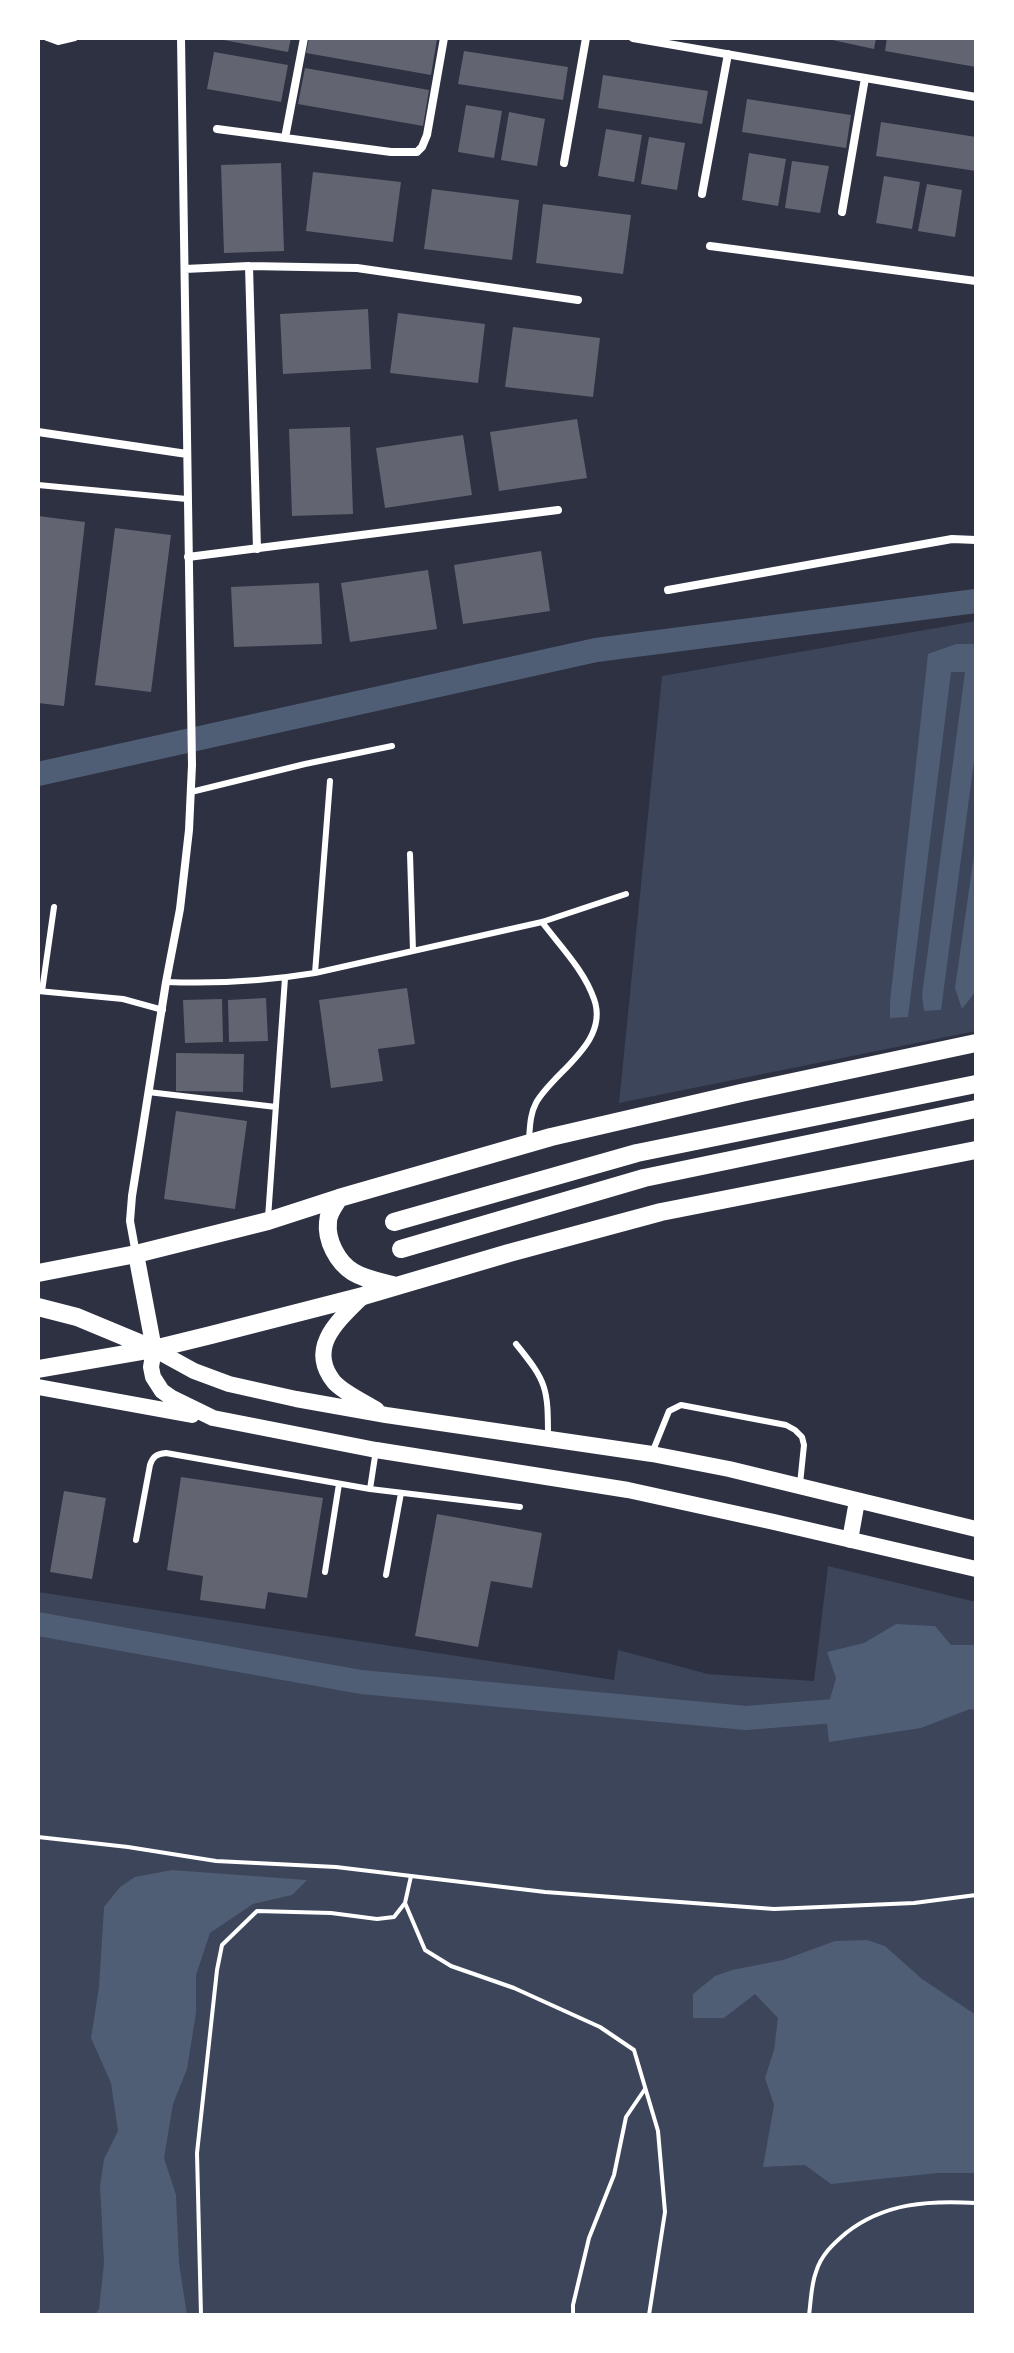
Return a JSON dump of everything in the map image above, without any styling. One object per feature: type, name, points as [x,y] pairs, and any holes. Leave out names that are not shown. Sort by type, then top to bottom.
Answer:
[{"type":"main road","points":[[38,1273],[136,1254],[268,1221],[529,1144],[741,1093],[976,1043]]},
{"type":"main road","points":[[394,1222],[637,1153],[976,1084]]},
{"type":"main road","points":[[401,1249],[644,1178],[976,1109]]},
{"type":"main road","points":[[38,1369],[154,1349],[399,1287],[509,1253],[661,1212],[976,1150]]},
{"type":"main road","points":[[339,1198],[328,1222],[333,1249],[339,1258],[351,1271],[399,1287]]},
{"type":"main road","points":[[136,1254],[154,1349],[153,1377],[162,1391],[172,1398],[213,1418]]},
{"type":"main road","points":[[363,1296],[327,1337],[323,1361],[335,1384],[386,1415]]},
{"type":"main road","points":[[38,1307],[77,1317],[229,1384],[386,1415],[652,1454],[729,1469],[976,1529]]},
{"type":"main road","points":[[38,1387],[376,1450],[628,1490],[976,1569]]},
{"type":"main road","points":[[850,1540],[857,1501]]},
{"type":"street","points":[[136,1254],[130,1221],[132,1196],[180,909],[192,765],[181,38]]},
{"type":"street","points":[[285,138],[304,38]]},
{"type":"street","points":[[217,129],[391,152],[417,152],[427,135],[444,38]]},
{"type":"street","points":[[564,163],[586,38]]},
{"type":"street","points":[[633,38],[976,97]]},
{"type":"street","points":[[702,194],[728,54]]},
{"type":"street","points":[[842,212],[865,78]]},
{"type":"street","points":[[710,246],[976,281]]},
{"type":"street","points":[[185,269],[249,266],[357,268],[578,300]]},
{"type":"street","points":[[249,266],[257,549]]},
{"type":"street","points":[[38,432],[187,454]]},
{"type":"street","points":[[188,557],[558,510]]},
{"type":"street","points":[[668,590],[952,539],[976,540]]},
{"type":"lane","points":[[47,38],[58,42],[75,38]]},
{"type":"lane","points":[[38,485],[187,499]]},
{"type":"lane","points":[[191,792],[392,746]]},
{"type":"lane","points":[[315,973],[330,781]]},
{"type":"lane","points":[[410,854],[413,951]]},
{"type":"lane","points":[[166,982],[205,984],[315,973],[542,922],[626,894]]},
{"type":"lane","points":[[54,907],[40,991],[123,999],[163,1010]]},
{"type":"lane","points":[[529,1144],[533,1107],[541,1094],[580,1053],[589,1040],[596,1020],[596,1001],[580,972],[542,922]]},
{"type":"lane","points":[[268,1221],[285,978]]},
{"type":"lane","points":[[148,1092],[276,1107]]},
{"type":"lane","points":[[516,1344],[539,1372],[548,1397],[548,1437]]},
{"type":"lane","points":[[652,1454],[669,1411],[681,1405],[786,1425],[802,1437],[804,1445],[800,1488]]},
{"type":"lane","points":[[370,1489],[376,1450]]},
{"type":"lane","points":[[136,1540],[152,1458],[166,1453],[370,1489],[520,1507]]},
{"type":"lane","points":[[325,1572],[339,1484]]},
{"type":"lane","points":[[386,1575],[401,1493]]},
{"type":"path","points":[[38,1837],[216,1861],[336,1867],[545,1892],[774,1909],[914,1903],[976,1895]]},
{"type":"path","points":[[201,2315],[197,2153],[222,1945],[257,1911],[331,1913],[377,1919],[394,1917],[405,1903],[411,1876]]},
{"type":"path","points":[[405,1903],[425,1950],[451,1966],[514,1988],[600,2027],[634,2050],[658,2131],[665,2212],[649,2315]]},
{"type":"path","points":[[573,2315],[589,2238],[614,2175],[626,2117],[645,2089]]},
{"type":"path","points":[[809,2315],[816,2272],[829,2247],[862,2221],[904,2205],[940,2201],[976,2203]]},
{"type":"shaded area","points":[[976,621],[976,1031],[619,1103],[662,676]]},
{"type":"shaded area","points":[[956,644],[976,644],[976,746],[941,1010],[924,1011],[922,995],[965,672],[951,672],[908,1017],[890,1018],[928,654]]},
{"type":"shaded area","points":[[976,841],[976,991],[962,1009],[955,988]]},
{"type":"shaded area","points":[[828,1566],[976,1602],[976,2315],[38,2315],[38,1592],[614,1680],[618,1650],[708,1674],[814,1681]]},
{"type":"shaded area","points":[[896,1624],[935,1626],[951,1645],[976,1645],[976,1710],[970,1709],[921,1728],[829,1742],[827,1724],[836,1678],[827,1652],[864,1643]]},
{"type":"shaded area","points":[[172,1870],[307,1880],[292,1895],[253,1904],[210,1933],[196,1975],[196,2013],[187,2069],[173,2104],[164,2158],[176,2195],[179,2263],[187,2315],[95,2315],[99,2309],[104,2263],[100,2186],[104,2159],[118,2131],[111,2083],[91,2038],[99,1987],[104,1907],[120,1887],[135,1877]]},
{"type":"shaded area","points":[[867,1940],[885,1946],[922,1979],[976,2015],[976,2173],[938,2173],[831,2184],[805,2165],[763,2167],[774,2105],[765,2078],[774,2050],[778,2018],[755,1994],[724,2018],[693,2018],[693,1994],[715,1976],[783,1960],[835,1941]]},
{"type":"building","points":[[213,38],[291,38],[288,52]]},
{"type":"building","points":[[309,38],[437,39],[431,75],[306,53]]},
{"type":"building","points":[[823,38],[876,38],[874,49]]},
{"type":"building","points":[[887,38],[976,38],[976,67],[885,51]]},
{"type":"building","points":[[464,51],[568,67],[563,100],[458,84]]},
{"type":"building","points":[[214,52],[288,65],[281,102],[207,89]]},
{"type":"building","points":[[305,68],[429,90],[423,126],[298,104]]},
{"type":"building","points":[[603,75],[708,91],[702,124],[598,108]]},
{"type":"building","points":[[747,99],[851,115],[846,148],[742,132]]},
{"type":"building","points":[[466,105],[502,111],[494,158],[458,152]]},
{"type":"building","points":[[509,112],[545,119],[537,166],[501,160]]},
{"type":"building","points":[[881,122],[976,137],[976,171],[876,156]]},
{"type":"building","points":[[606,129],[642,135],[634,182],[598,176]]},
{"type":"building","points":[[649,137],[685,143],[677,190],[641,184]]},
{"type":"building","points":[[749,153],[786,159],[778,206],[742,200]]},
{"type":"building","points":[[792,161],[829,166],[820,213],[785,208]]},
{"type":"building","points":[[281,163],[284,251],[224,253],[221,165]]},
{"type":"building","points":[[313,172],[401,182],[393,242],[306,231]]},
{"type":"building","points":[[884,176],[920,182],[912,229],[876,223]]},
{"type":"building","points":[[927,184],[962,190],[955,237],[918,231]]},
{"type":"building","points":[[432,189],[519,200],[512,260],[424,249]]},
{"type":"building","points":[[543,204],[631,215],[623,274],[536,263]]},
{"type":"building","points":[[368,309],[371,369],[283,374],[280,314]]},
{"type":"building","points":[[398,313],[485,324],[478,383],[390,373]]},
{"type":"building","points":[[513,327],[600,338],[593,397],[505,387]]},
{"type":"building","points":[[577,419],[587,478],[499,491],[490,432]]},
{"type":"building","points":[[350,427],[353,514],[292,516],[289,429]]},
{"type":"building","points":[[463,435],[472,495],[385,508],[376,448]]},
{"type":"building","points":[[38,516],[85,522],[64,706],[38,703]]},
{"type":"building","points":[[115,528],[171,535],[151,692],[95,685]]},
{"type":"building","points":[[541,551],[550,611],[463,624],[454,565]]},
{"type":"building","points":[[428,570],[437,629],[350,642],[341,583]]},
{"type":"building","points":[[319,583],[322,644],[234,647],[231,587]]},
{"type":"building","points":[[407,988],[415,1044],[378,1049],[383,1081],[331,1088],[319,1000]]},
{"type":"building","points":[[266,998],[268,1041],[229,1042],[228,1000]]},
{"type":"building","points":[[222,999],[223,1042],[185,1043],[183,1000]]},
{"type":"building","points":[[176,1053],[244,1054],[243,1092],[176,1091]]},
{"type":"building","points":[[176,1111],[247,1121],[235,1209],[164,1199]]},
{"type":"building","points":[[181,1477],[323,1498],[307,1598],[268,1592],[265,1609],[200,1600],[203,1576],[167,1570]]},
{"type":"building","points":[[64,1491],[106,1498],[92,1579],[50,1572]]},
{"type":"building","points":[[437,1514],[542,1533],[532,1588],[491,1581],[478,1647],[415,1636]]},
{"type":"waterway","points":[[38,774],[596,650],[976,601]]},
{"type":"waterway","points":[[38,1624],[361,1682],[746,1718],[860,1709]]}]
